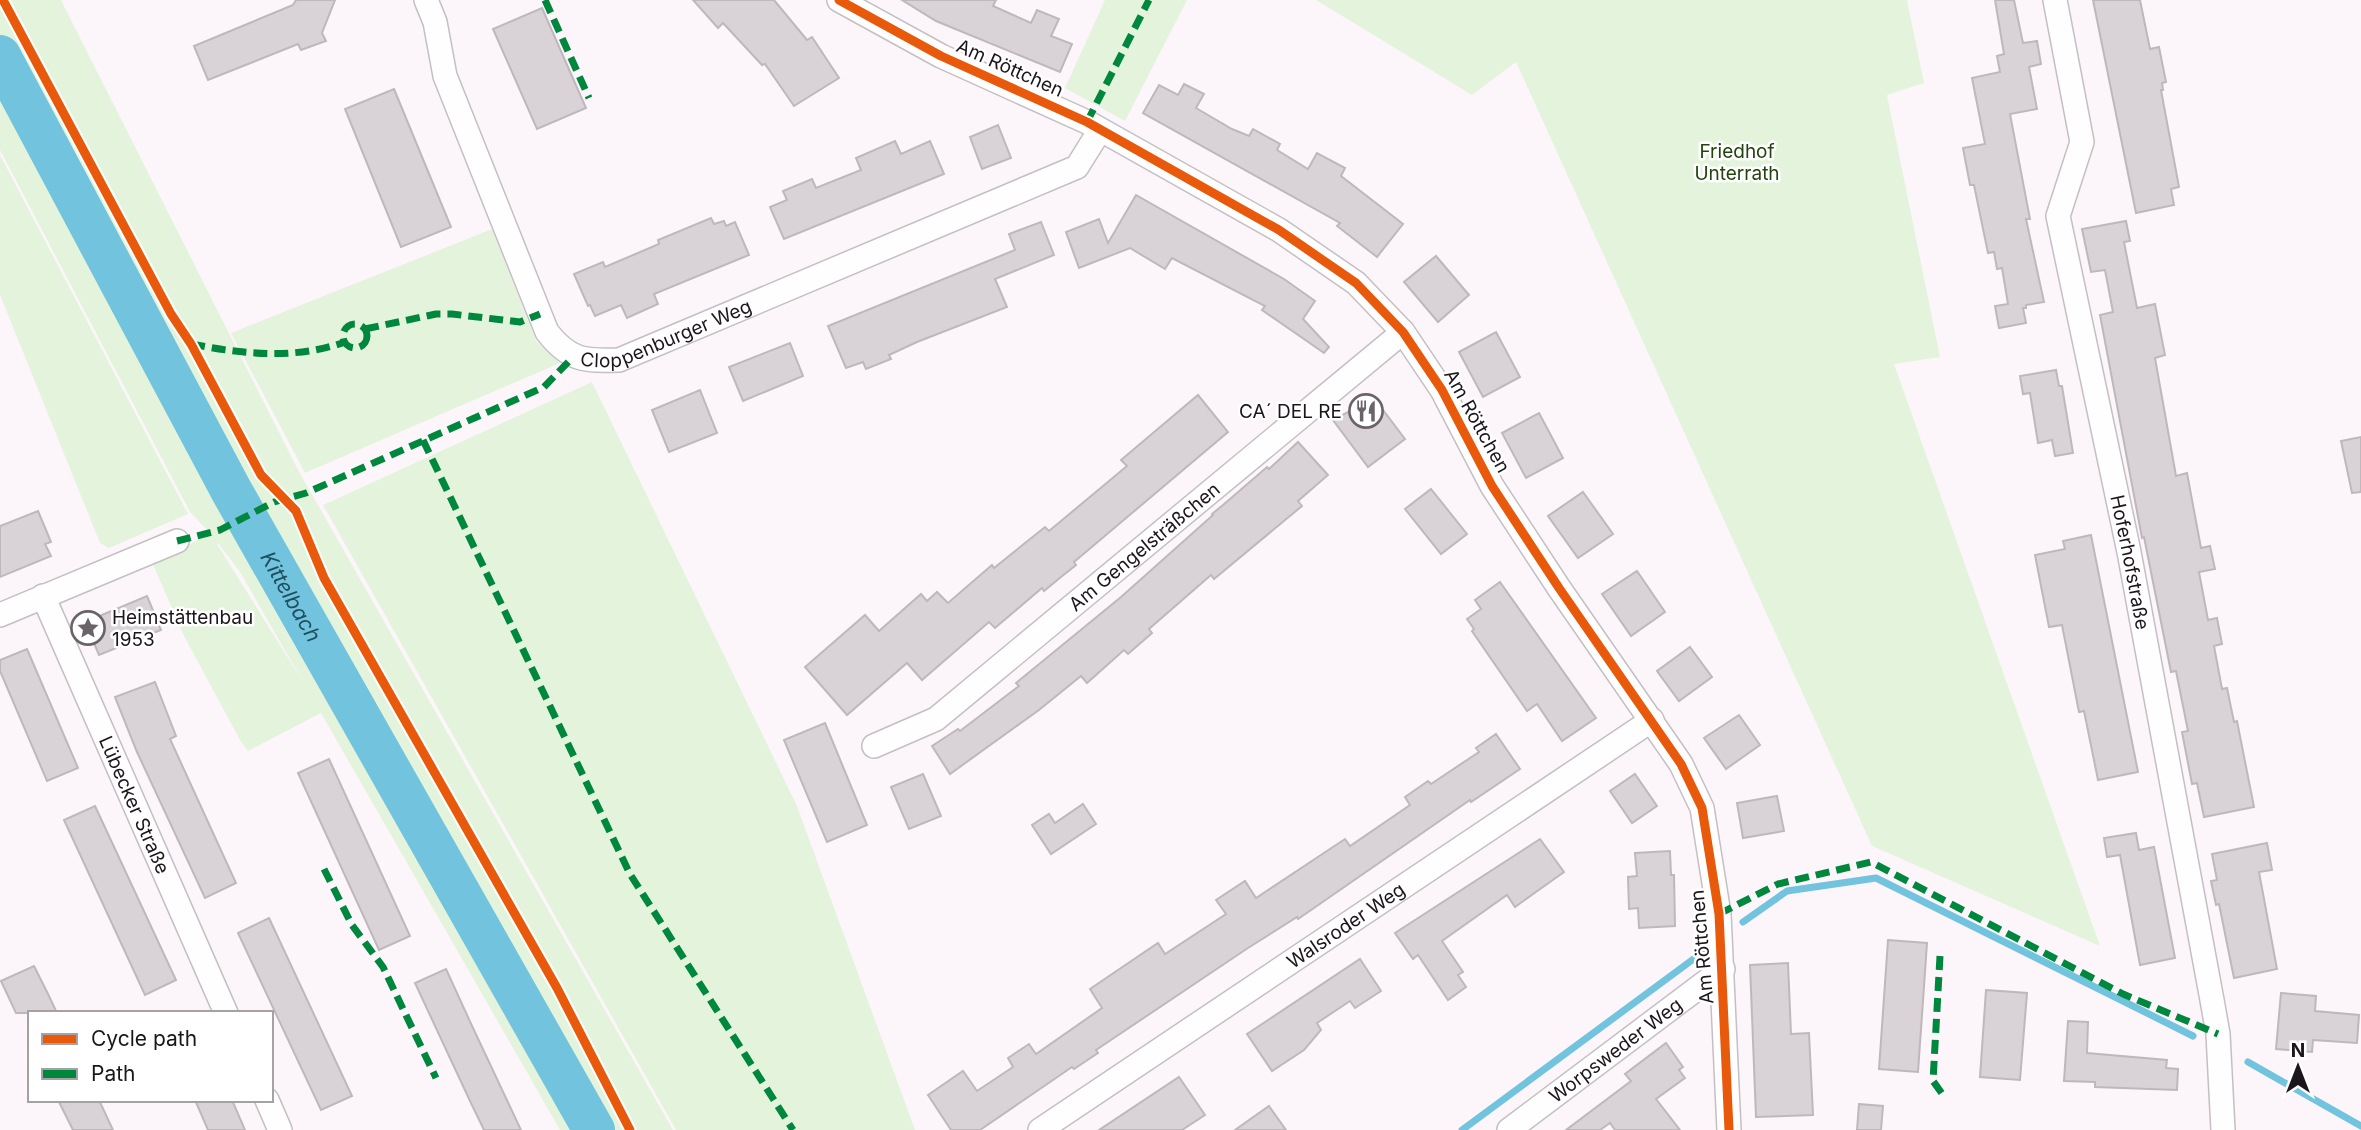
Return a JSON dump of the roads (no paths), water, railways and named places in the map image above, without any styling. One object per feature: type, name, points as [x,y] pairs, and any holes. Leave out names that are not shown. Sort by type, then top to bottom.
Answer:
[{"type":"street","name":"Cloppenburger Weg","points":[[426,0],[435,22],[445,76],[547,332],[559,347],[573,357],[591,361],[619,360],[1077,167],[1100,130]]},
{"type":"street","name":"Am Röttchen","points":[[839,0],[941,56],[1100,130],[1195,181],[1312,252],[1356,284],[1403,332],[1442,390],[1492,486],[1681,764],[1702,808],[1719,915],[1729,1130]]},
{"type":"street","name":"Hoferhofstraße","points":[[2055,0],[2082,142],[2058,216],[2129,552],[2214,1012],[2220,1058],[2223,1130]]},
{"type":"street","name":"Am Gengelsträßchen","points":[[874,746],[936,719],[1403,332]]},
{"type":"street","points":[[0,615],[177,541]]},
{"type":"street","name":"Lübecker Straße","points":[[43,596],[225,1011]]},
{"type":"street","name":"Walsroder Weg","points":[[1040,1130],[1652,720]]},
{"type":"street","name":"Worpsweder Weg","points":[[1509,1130],[1723,969]]},
{"type":"street","points":[[268,1102],[280,1130]]},
{"type":"waterway","name":"Kittelbach","points":[[0,56],[231,490],[594,1130]]},
{"type":"waterway","points":[[1743,922],[1787,891],[1876,878],[2193,1036]]},
{"type":"waterway","points":[[1462,1130],[1703,952]]},
{"type":"waterway","points":[[2248,1062],[2361,1126]]},
{"type":"place","name":"CA´ DEL RE","points":[[1366,411]]},
{"type":"place","name":"Heimstättenbau 1953","points":[[88,628]]},
{"type":"park label","name":"Friedhof Unterrath","points":[[1737,162]]}]
